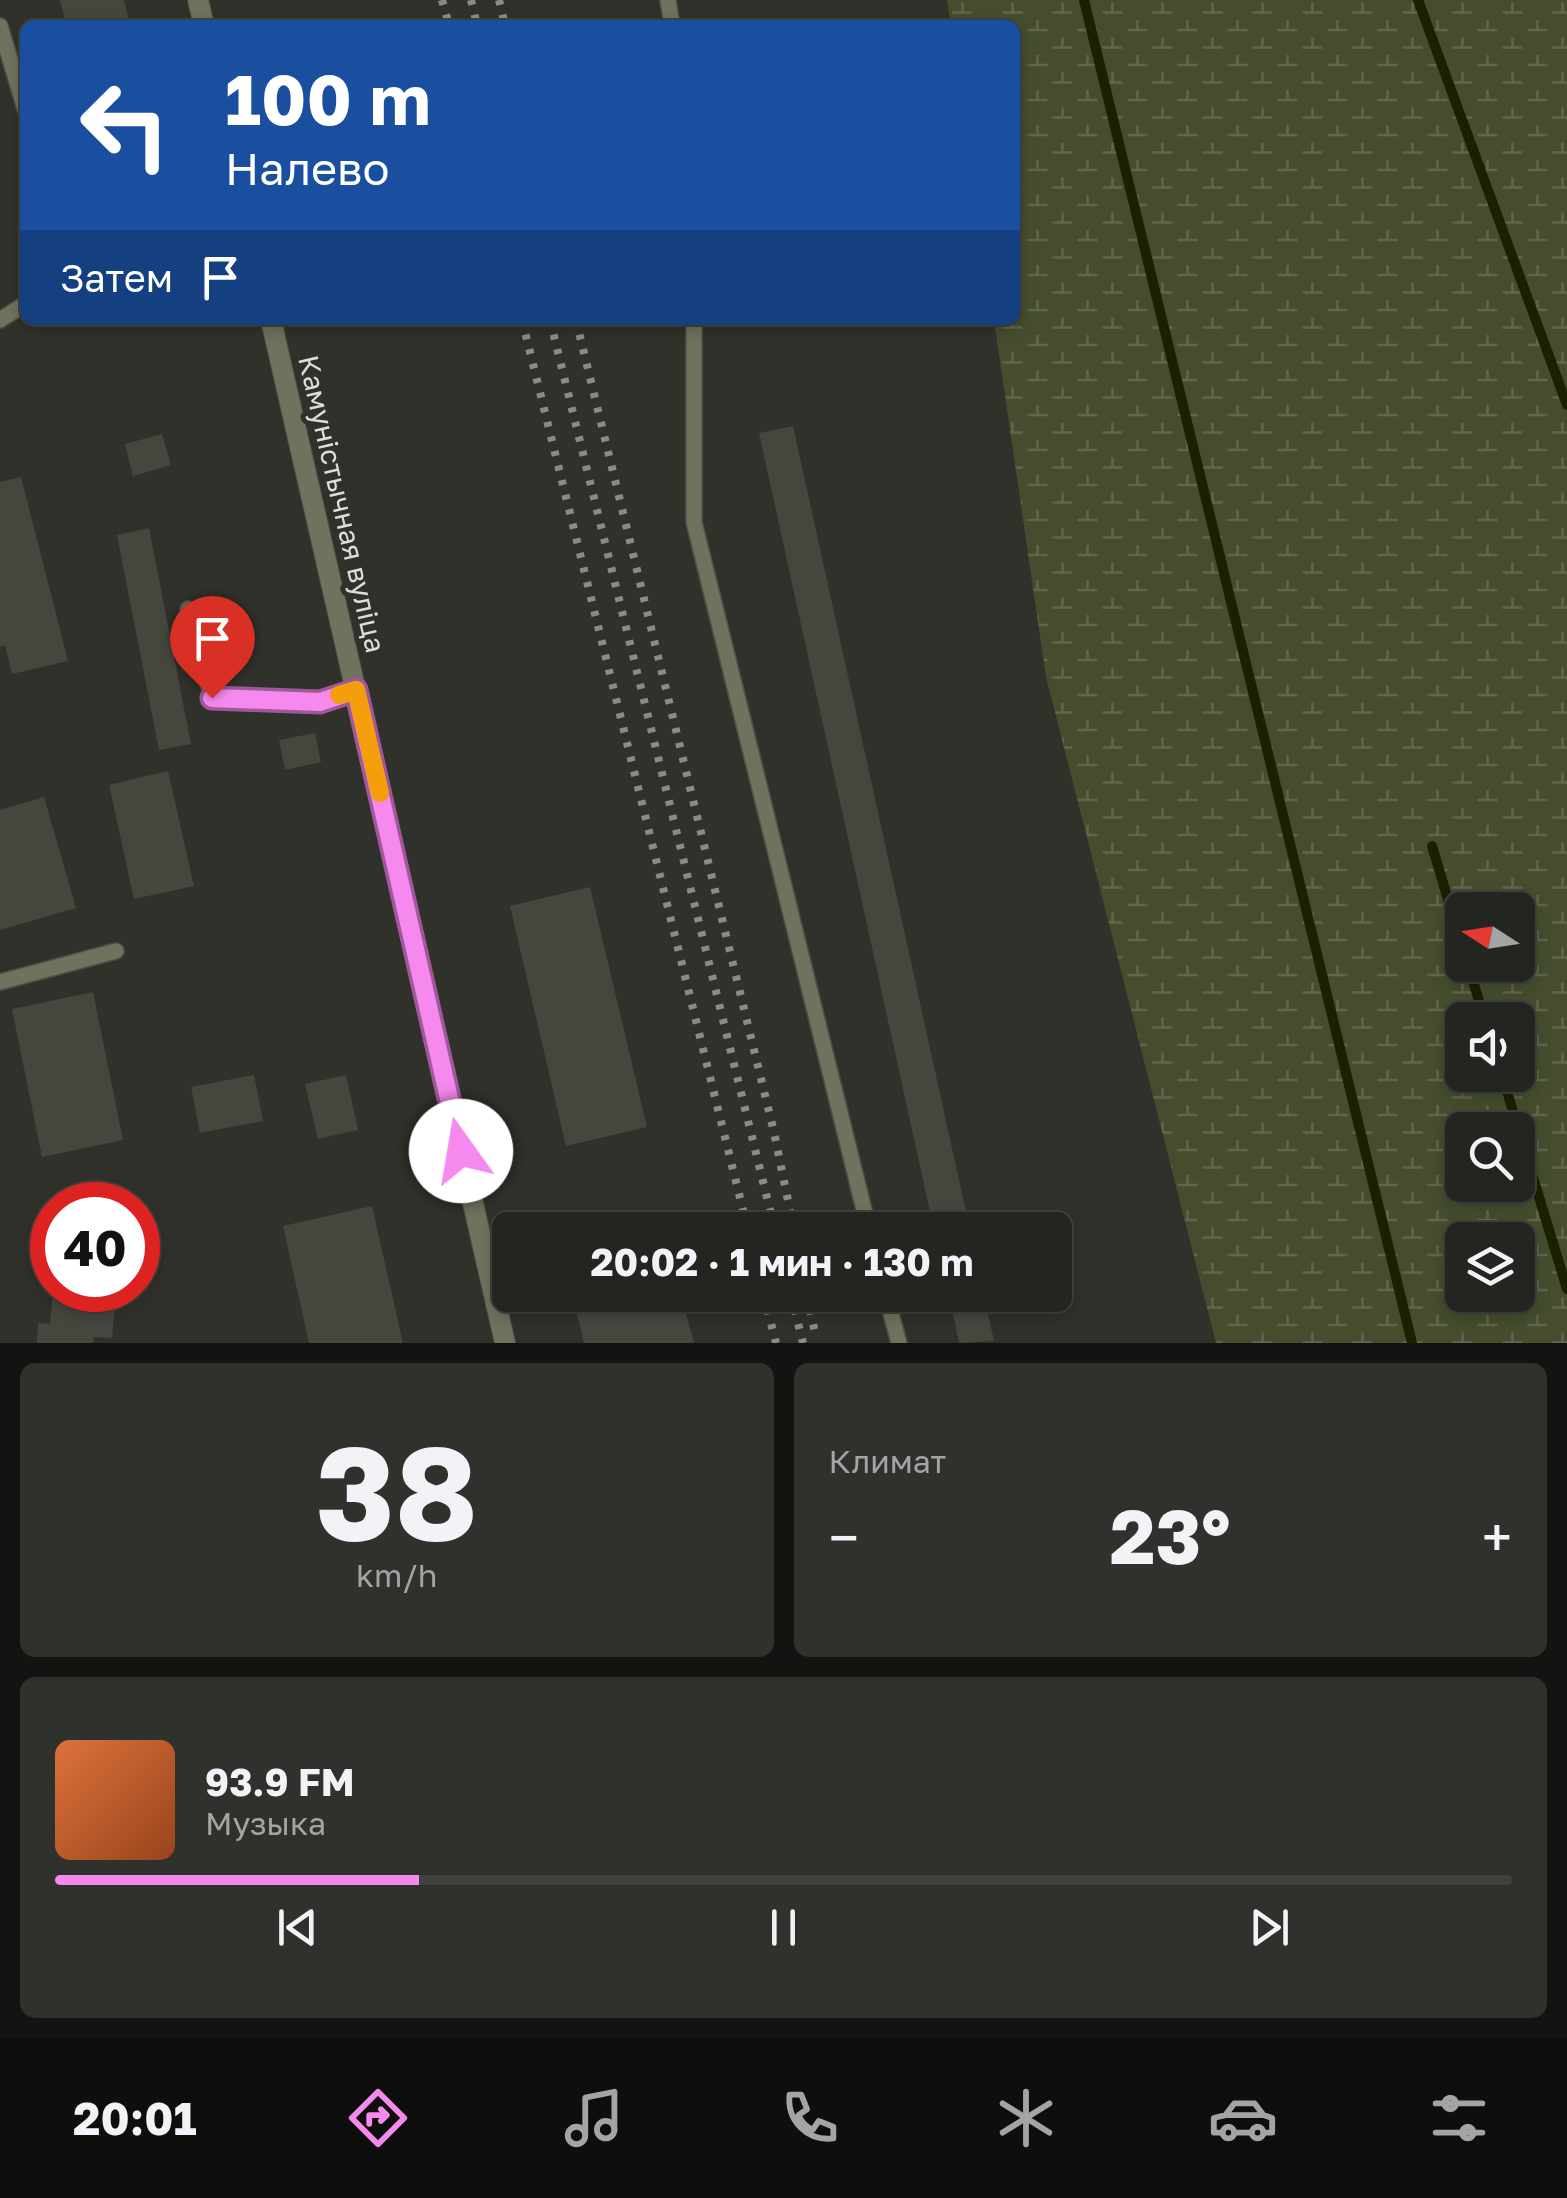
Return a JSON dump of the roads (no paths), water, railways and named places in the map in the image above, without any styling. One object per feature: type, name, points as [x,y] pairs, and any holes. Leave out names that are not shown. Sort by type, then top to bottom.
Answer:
[{"type":"street","name":"Камуністычная вуліца","points":[[272,325],[505,1343]]},
{"type":"lane","points":[[0,26],[20,92]]},
{"type":"lane","points":[[694,325],[694,522],[864,1212]]},
{"type":"lane","points":[[188,609],[212,698],[320,702],[356,690]]},
{"type":"lane","points":[[0,982],[116,951]]},
{"type":"lane","points":[[891,1312],[899,1343]]},
{"type":"waterway","points":[[1084,0],[1412,1343]]},
{"type":"waterway","points":[[1418,0],[1567,405]]},
{"type":"waterway","points":[[1432,846],[1446,892]]},
{"type":"waterway","points":[[1473,982],[1479,1002]]},
{"type":"waterway","points":[[1507,1092],[1567,1289]]},
{"type":"railway","points":[[442,0],[448,20]]},
{"type":"railway","points":[[471,0],[476,20]]},
{"type":"railway","points":[[499,0],[504,20]]},
{"type":"railway","points":[[523,325],[744,1212]]},
{"type":"railway","points":[[551,325],[771,1212]]},
{"type":"railway","points":[[577,325],[790,1212]]},
{"type":"railway","points":[[768,1312],[776,1343]]},
{"type":"railway","points":[[795,1312],[803,1343]]},
{"type":"railway","points":[[811,1312],[815,1333]]}]
